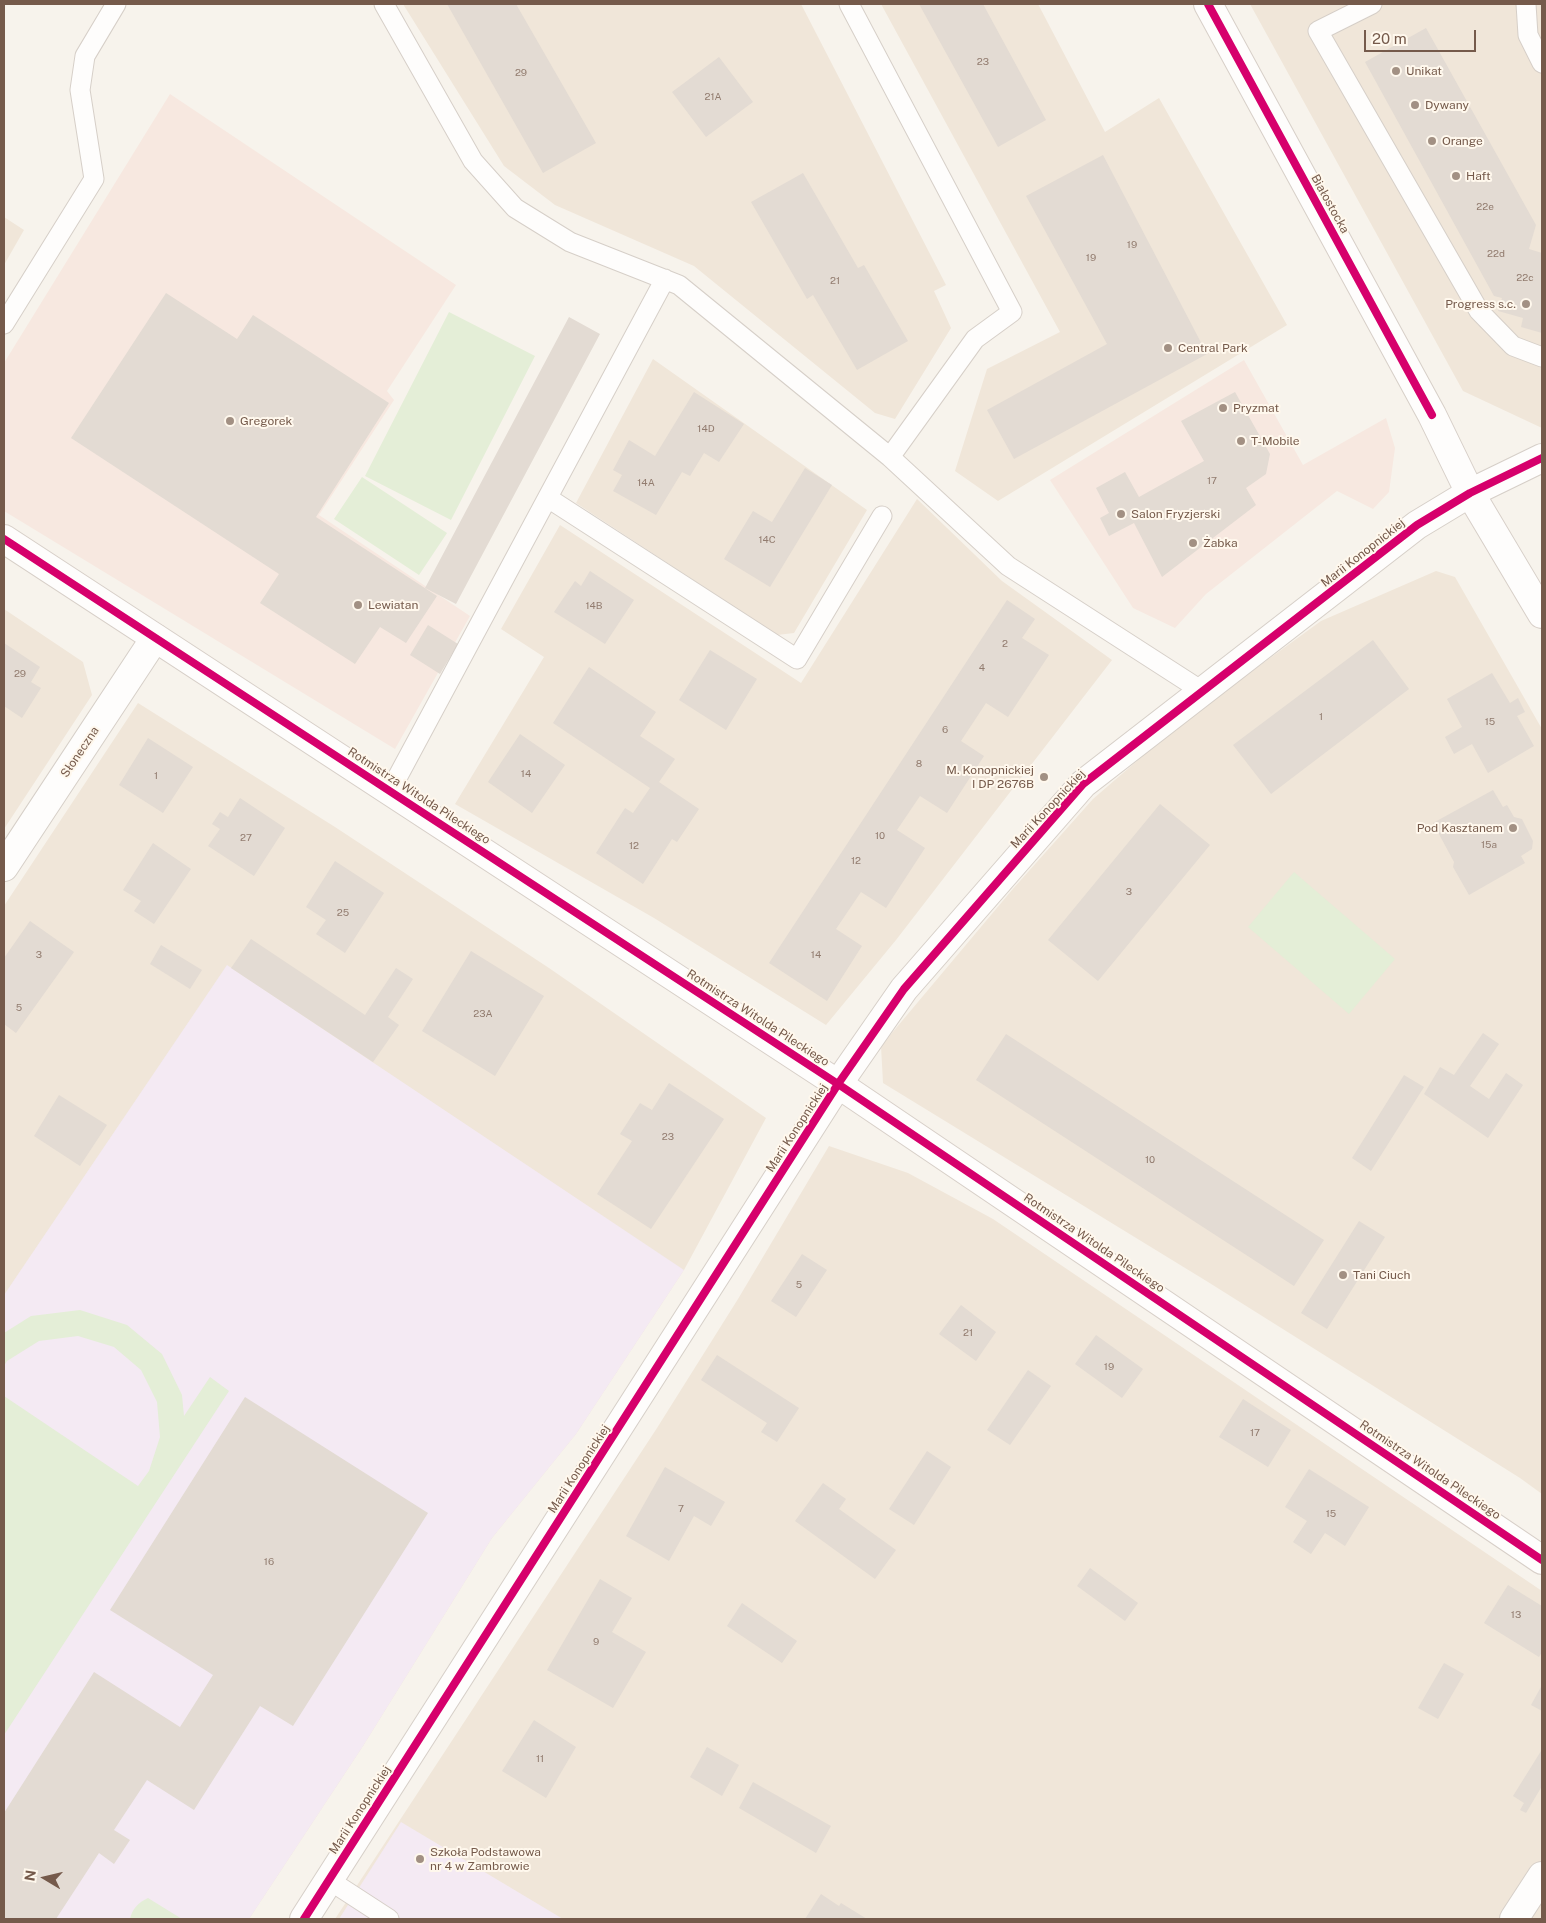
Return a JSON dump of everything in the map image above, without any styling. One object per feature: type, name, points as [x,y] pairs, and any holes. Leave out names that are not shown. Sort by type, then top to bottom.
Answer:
[{"type":"street","name":"Białostocka","points":[[1208,4],[1432,415],[1470,492],[1542,614]]},
{"type":"street","name":"Marii Konopnickiej","points":[[304,1919],[838,1084],[904,989],[1082,784],[1417,526],[1470,492],[1542,458]]},
{"type":"street","name":"Rotmistrza Witolda Pileckiego","points":[[4,539],[838,1084],[1542,1560]]},
{"type":"street","name":"Słoneczna","points":[[4,867],[155,638]]},
{"type":"street","points":[[1514,1919],[1542,1876]]},
{"type":"lane","points":[[4,324],[94,179],[80,90],[85,56],[116,4]]},
{"type":"lane","points":[[384,4],[473,161],[515,208],[570,242],[679,285],[890,457],[1008,566],[1202,691]]},
{"type":"lane","points":[[849,4],[1012,312],[976,339],[890,457]]},
{"type":"lane","points":[[1372,4],[1318,31],[1479,312],[1513,346],[1542,357]]},
{"type":"lane","points":[[1526,4],[1528,35],[1542,64]]},
{"type":"lane","points":[[390,791],[665,279]]},
{"type":"lane","points":[[548,498],[797,659],[882,516]]},
{"type":"lane","points":[[329,1880],[390,1919]]},
{"type":"shaded area","points":[[403,4],[801,4],[946,285],[934,291],[951,328],[895,419],[875,413],[694,266],[555,205],[504,166]]},
{"type":"shaded area","points":[[881,4],[1038,4],[1105,132],[1159,98],[1287,325],[998,501],[955,471],[987,369],[1060,332]]},
{"type":"shaded area","points":[[1250,4],[1542,4],[1542,428],[1463,391]]},
{"type":"shaded area","points":[[170,94],[456,285],[387,391],[394,400],[319,515],[470,616],[395,749],[4,511],[4,363]]},
{"type":"shaded area","points":[[4,217],[24,230],[4,265]]},
{"type":"shaded area","points":[[653,359],[867,510],[794,633],[777,635],[576,503]]},
{"type":"shaded area","points":[[1244,360],[1303,465],[1386,418],[1395,448],[1389,492],[1373,509],[1337,491],[1206,594],[1175,628],[1133,608],[1050,480]]},
{"type":"shaded area","points":[[917,499],[1002,581],[1112,660],[896,940],[826,1025],[654,918],[455,804],[544,657],[501,629],[560,525],[801,683]]},
{"type":"shaded area","points":[[1436,571],[1455,577],[1542,729],[1542,1494],[1520,1478],[1208,1282],[883,1083],[881,1046],[1012,890],[1093,799],[1182,722],[1321,621]]},
{"type":"shaded area","points":[[4,609],[83,662],[92,695],[4,829]]},
{"type":"shaded area","points":[[138,703],[335,827],[549,968],[766,1118],[684,1270],[576,1434],[492,1538],[363,1746],[249,1919],[4,1919],[4,906]]},
{"type":"shaded area","points":[[227,965],[684,1270],[576,1434],[492,1538],[363,1746],[249,1919],[4,1919],[4,1295]]},
{"type":"shaded area","points":[[829,1146],[908,1173],[993,1219],[1542,1591],[1542,1919],[335,1919],[657,1428],[738,1299]]},
{"type":"shaded area","name":"Szkoła Podstawowa nr 4 w Zambrowie","points":[[401,1822],[563,1919],[339,1919]]},
{"type":"green space","points":[[449,312],[535,356],[451,520],[365,476]]},
{"type":"green space","points":[[362,477],[447,533],[419,575],[334,519]]},
{"type":"green space","points":[[1294,872],[1395,959],[1349,1014],[1248,927]]},
{"type":"green space","points":[[80,1310],[127,1325],[162,1354],[182,1395],[184,1416],[210,1377],[229,1391],[4,1735],[4,1396],[138,1486],[149,1471],[160,1437],[157,1402],[141,1370],[114,1347],[78,1336],[39,1341],[7,1361],[4,1366],[4,1333],[31,1316]]},
{"type":"green space","points":[[148,1898],[182,1919],[130,1919],[136,1906]]},
{"type":"building","points":[[447,4],[516,4],[596,143],[543,173]]},
{"type":"building","points":[[919,4],[983,4],[1046,120],[998,147]]},
{"type":"building","points":[[1426,28],[1536,225],[1529,249],[1542,253],[1542,333],[1521,327],[1523,318],[1498,311],[1502,298],[1494,296],[1365,62]]},
{"type":"building","points":[[719,57],[753,102],[706,137],[672,92]]},
{"type":"building","points":[[1103,155],[1207,354],[1014,459],[987,410],[1107,344],[1026,196]]},
{"type":"building","points":[[803,173],[858,268],[864,265],[908,341],[857,370],[813,295],[807,299],[751,202]]},
{"type":"building","name":"Gregorek","points":[[166,293],[237,339],[253,315],[389,403],[316,517],[437,596],[406,643],[380,627],[355,664],[260,603],[279,574],[71,438]]},
{"type":"building","points":[[569,317],[600,334],[456,604],[425,588]]},
{"type":"building","points":[[694,392],[744,424],[719,462],[704,453],[690,476],[682,472],[656,515],[613,491],[622,475],[613,470],[629,440],[655,456]]},
{"type":"building","points":[[1235,392],[1270,454],[1266,474],[1246,488],[1256,505],[1162,577],[1134,523],[1109,536],[1100,518],[1109,513],[1096,488],[1125,472],[1139,497],[1204,461],[1181,421]]},
{"type":"building","points":[[805,468],[832,485],[770,587],[724,559],[753,511],[772,522]]},
{"type":"building","points":[[590,571],[634,600],[605,644],[554,612],[575,581],[581,586]]},
{"type":"building","points":[[1007,600],[1035,619],[1022,638],[1049,655],[1008,717],[986,703],[961,741],[984,756],[947,813],[920,796],[897,830],[925,848],[886,908],[861,892],[836,929],[862,946],[827,1001],[769,963]]},
{"type":"building","points":[[428,625],[458,644],[440,674],[410,655]]},
{"type":"building","points":[[1373,640],[1409,689],[1271,794],[1233,745]]},
{"type":"building","points":[[4,643],[40,667],[31,682],[41,688],[22,718],[4,706]]},
{"type":"building","points":[[710,650],[757,679],[726,730],[679,700]]},
{"type":"building","points":[[589,667],[656,712],[640,736],[675,759],[659,782],[699,809],[677,842],[672,839],[643,884],[596,853],[625,808],[633,813],[650,788],[553,723]]},
{"type":"building","points":[[1492,673],[1510,703],[1518,698],[1525,712],[1517,716],[1534,746],[1488,773],[1472,744],[1454,754],[1445,737],[1462,727],[1447,699]]},
{"type":"building","points":[[520,734],[565,765],[532,813],[488,782]]},
{"type":"building","points":[[148,738],[193,767],[163,813],[119,785]]},
{"type":"building","points":[[1493,790],[1503,807],[1507,805],[1514,817],[1522,819],[1533,841],[1532,849],[1521,856],[1525,863],[1469,895],[1453,867],[1454,862],[1433,823]]},
{"type":"building","points":[[240,798],[285,828],[254,876],[208,846],[220,829],[212,824],[220,812],[228,817]]},
{"type":"building","points":[[1160,804],[1210,845],[1098,981],[1048,940]]},
{"type":"building","points":[[153,843],[191,869],[154,924],[134,911],[141,901],[123,890]]},
{"type":"building","points":[[335,861],[384,893],[345,953],[316,934],[326,920],[306,907]]},
{"type":"building","points":[[30,921],[74,952],[16,1033],[4,1024],[4,958]]},
{"type":"building","points":[[251,939],[365,1015],[396,968],[413,979],[388,1017],[399,1025],[373,1062],[231,968]]},
{"type":"building","points":[[161,945],[202,970],[190,989],[150,964]]},
{"type":"building","points":[[471,951],[544,996],[495,1076],[422,1031]]},
{"type":"building","points":[[1483,1033],[1499,1044],[1470,1086],[1489,1099],[1506,1073],[1523,1085],[1488,1138],[1424,1094],[1440,1067],[1454,1075]]},
{"type":"building","points":[[1006,1034],[1324,1240],[1294,1286],[976,1080]]},
{"type":"building","points":[[1404,1075],[1424,1087],[1371,1171],[1352,1158]]},
{"type":"building","points":[[669,1083],[724,1119],[651,1229],[597,1194],[632,1141],[620,1134],[640,1103],[652,1110]]},
{"type":"building","points":[[59,1095],[107,1125],[80,1166],[34,1136]]},
{"type":"building","name":"Tani Ciuch","points":[[1359,1221],[1385,1237],[1327,1329],[1301,1313]]},
{"type":"building","points":[[802,1254],[827,1270],[796,1317],[771,1301]]},
{"type":"building","points":[[961,1305],[996,1332],[976,1361],[939,1334]]},
{"type":"building","points":[[1096,1335],[1143,1369],[1122,1398],[1075,1364]]},
{"type":"building","points":[[717,1355],[799,1408],[777,1442],[761,1432],[767,1423],[701,1380]]},
{"type":"building","points":[[1028,1370],[1051,1386],[1010,1445],[987,1430]]},
{"type":"building","points":[[245,1397],[428,1513],[293,1726],[260,1706],[194,1810],[147,1780],[114,1830],[130,1840],[114,1864],[99,1853],[56,1919],[4,1919],[4,1813],[94,1672],[180,1727],[213,1675],[110,1610]]},
{"type":"building","points":[[1243,1399],[1291,1430],[1268,1467],[1219,1437]]},
{"type":"building","points":[[927,1451],[951,1467],[914,1525],[889,1509]]},
{"type":"building","points":[[665,1467],[725,1502],[711,1526],[694,1516],[669,1561],[626,1536]]},
{"type":"building","points":[[1309,1469],[1369,1507],[1345,1546],[1325,1533],[1311,1554],[1293,1542],[1307,1521],[1285,1507]]},
{"type":"building","points":[[823,1483],[846,1499],[839,1509],[896,1550],[875,1579],[795,1521]]},
{"type":"building","points":[[1090,1568],[1138,1603],[1125,1621],[1077,1586]]},
{"type":"building","points":[[600,1579],[632,1598],[612,1632],[646,1652],[613,1708],[547,1670]]},
{"type":"building","points":[[1508,1585],[1542,1606],[1542,1652],[1539,1657],[1484,1623]]},
{"type":"building","points":[[742,1603],[797,1641],[782,1663],[727,1626]]},
{"type":"building","points":[[1444,1663],[1464,1674],[1438,1719],[1418,1708]]},
{"type":"building","points":[[1542,1685],[1542,1711],[1531,1705]]},
{"type":"building","points":[[534,1720],[576,1747],[546,1798],[502,1771]]},
{"type":"building","points":[[707,1747],[739,1765],[722,1796],[690,1777]]},
{"type":"building","points":[[1541,1751],[1542,1786],[1526,1813],[1520,1810],[1524,1803],[1513,1796]]},
{"type":"building","points":[[753,1782],[831,1826],[816,1853],[739,1808]]},
{"type":"building","points":[[821,1894],[839,1906],[841,1903],[867,1919],[805,1919]]},
{"type":"cycle path","points":[[1208,4],[1432,415]]},
{"type":"cycle path","points":[[304,1919],[838,1084],[904,989],[1083,784],[1417,525],[1470,493],[1542,458]]},
{"type":"cycle path","points":[[4,539],[838,1084],[1542,1560]]},
{"type":"place","name":"Unikat","points":[[1396,71]]},
{"type":"place","name":"Dywany","points":[[1415,105]]},
{"type":"place","name":"Orange","points":[[1432,141]]},
{"type":"place","name":"Haft","points":[[1456,176]]},
{"type":"place","name":"Progress s.c.","points":[[1526,304]]},
{"type":"place","name":"Central Park","points":[[1168,348]]},
{"type":"place","name":"Pryzmat","points":[[1223,408]]},
{"type":"place","name":"Gregorek","points":[[230,421]]},
{"type":"place","name":"T-Mobile","points":[[1241,441]]},
{"type":"place","name":"Salon Fryzjerski","points":[[1121,514]]},
{"type":"place","name":"Żabka","points":[[1193,543]]},
{"type":"place","name":"Lewiatan","points":[[358,605]]},
{"type":"place","name":"M. Konopnickiej I DP 2676B","points":[[1044,777]]},
{"type":"place","name":"Pod Kasztanem","points":[[1513,828]]},
{"type":"place","name":"Tani Ciuch","points":[[1343,1275]]},
{"type":"place","name":"Szkoła Podstawowa nr 4 w Zambrowie","points":[[420,1859]]}]
